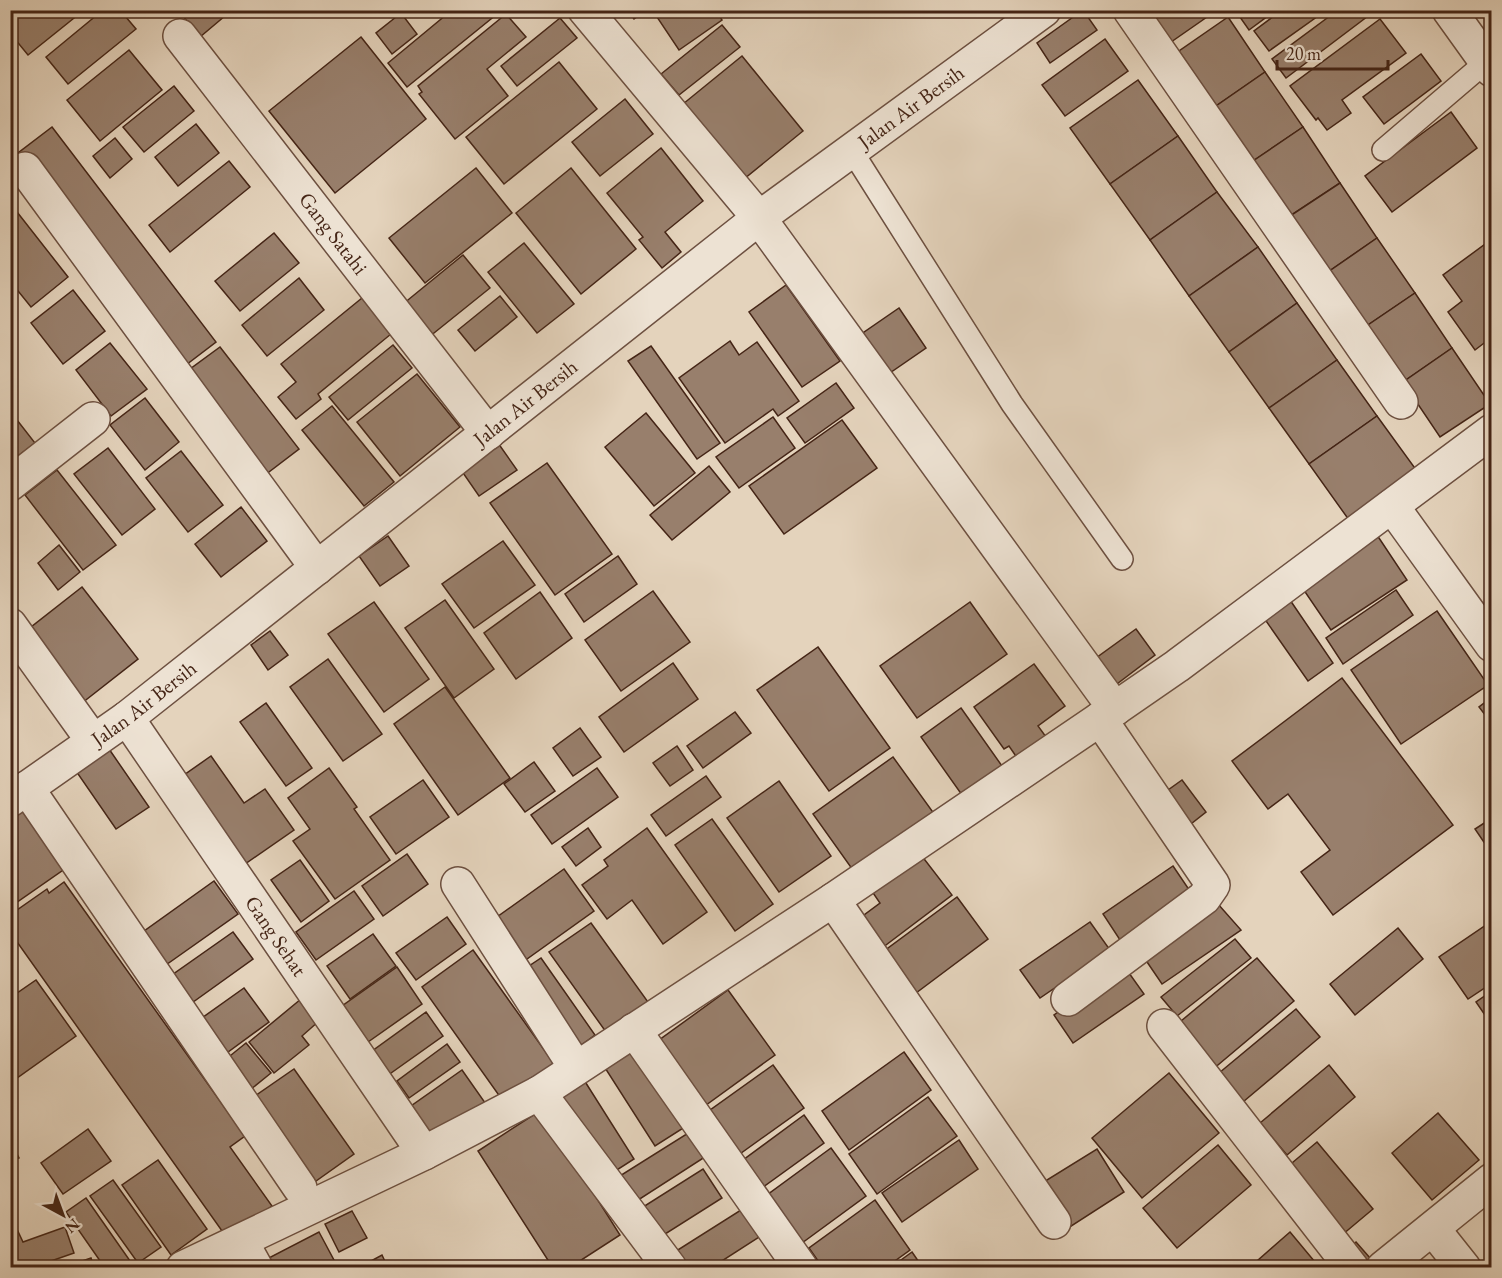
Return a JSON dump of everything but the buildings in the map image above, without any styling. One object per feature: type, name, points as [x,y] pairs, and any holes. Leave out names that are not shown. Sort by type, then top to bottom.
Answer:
[{"type":"street","points":[[585,10],[759,218],[1108,714],[1213,885],[1204,898],[1068,999]]},
{"type":"street","name":"Jalan Air Bersih","points":[[19,794],[127,718],[759,218],[1044,10]]},
{"type":"street","points":[[1130,10],[1401,402]]},
{"type":"street","points":[[1449,10],[1489,66]]},
{"type":"street","name":"Gang Satahi","points":[[180,36],[488,433]]},
{"type":"street","points":[[25,169],[317,568]]},
{"type":"street","points":[[10,484],[93,419]]},
{"type":"street","points":[[183,1268],[249,1254],[424,1153],[538,1093],[834,900],[1108,714],[1491,431]]},
{"type":"street","points":[[1392,506],[1491,645]]},
{"type":"street","points":[[10,625],[93,741]]},
{"type":"street","name":"Gang Sehat","points":[[127,718],[424,1153]]},
{"type":"street","points":[[19,794],[300,1188]]},
{"type":"street","points":[[458,884],[576,1068]]},
{"type":"street","points":[[834,900],[1054,1222]]},
{"type":"street","points":[[1164,1026],[1352,1268]]},
{"type":"street","points":[[634,1030],[801,1268]]},
{"type":"street","points":[[538,1093],[670,1268]]},
{"type":"street","points":[[1383,1268],[1491,1180]]},
{"type":"street","points":[[1432,1229],[1464,1268]]},
{"type":"lane","points":[[1383,150],[1489,66]]},
{"type":"lane","points":[[852,151],[1012,404],[1122,559]]}]
